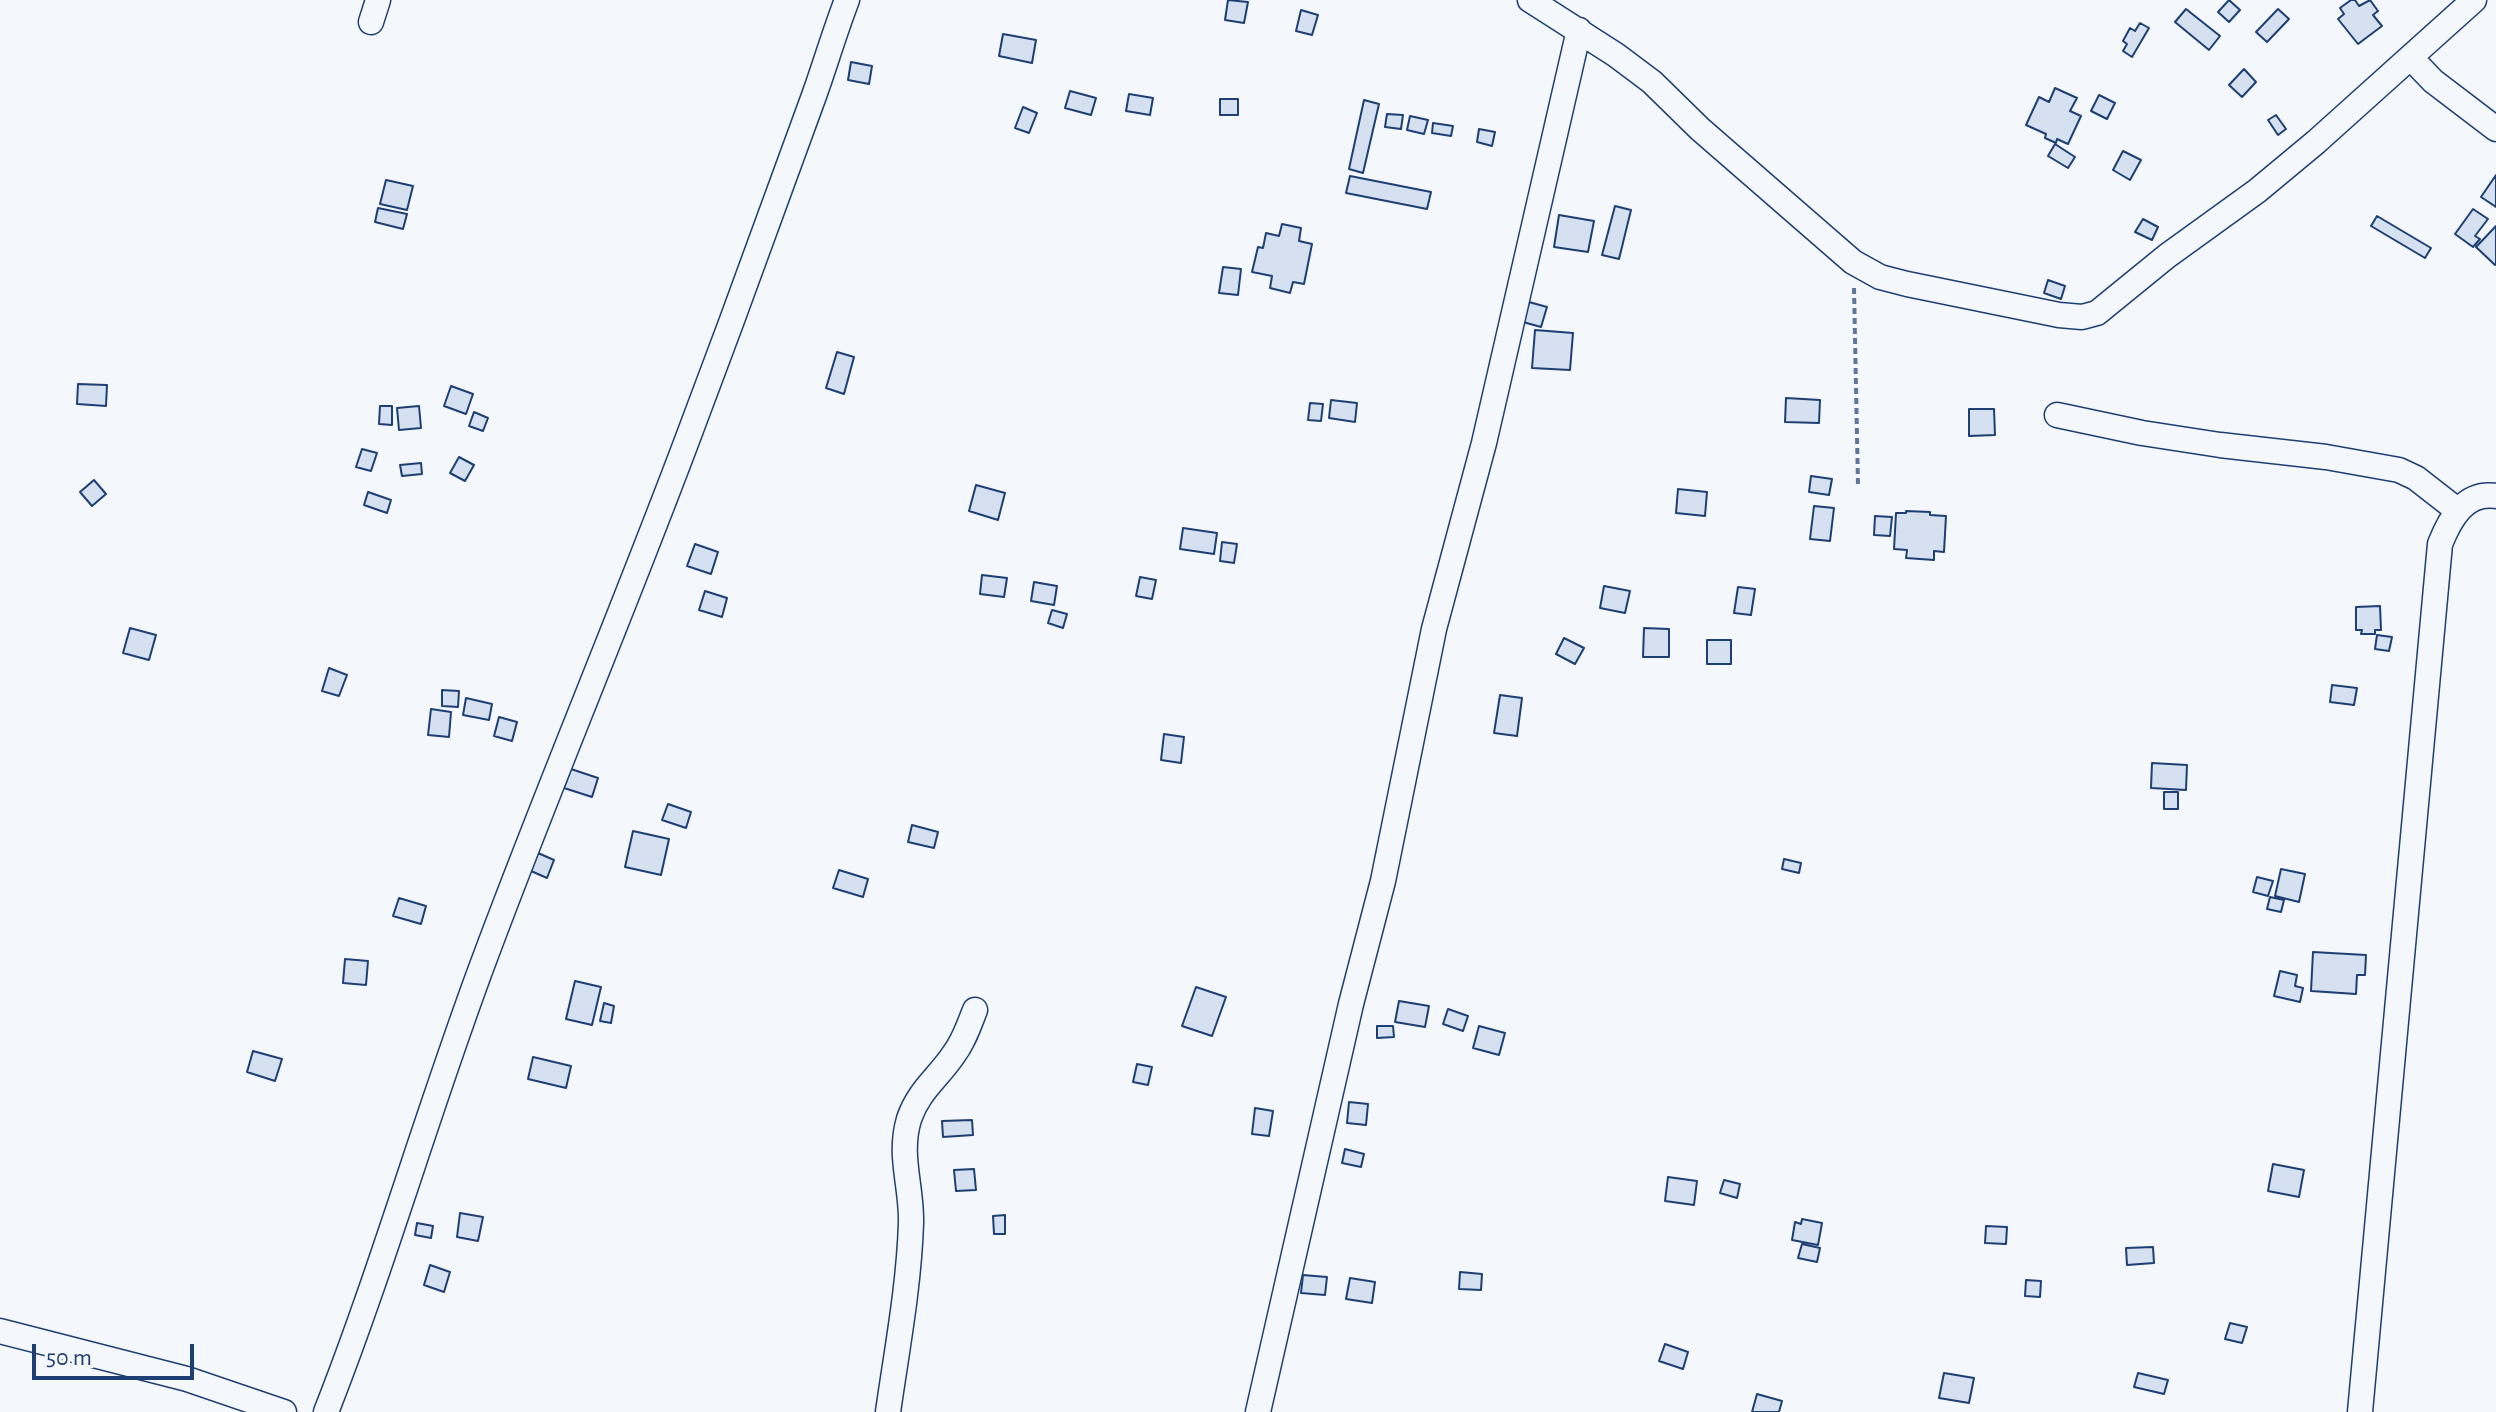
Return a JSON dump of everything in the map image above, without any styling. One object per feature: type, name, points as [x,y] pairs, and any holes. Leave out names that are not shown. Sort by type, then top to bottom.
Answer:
[{"type":"street","points":[[326,1412],[486,954],[678,465],[847,0]]},
{"type":"street","points":[[1530,0],[1579,30],[1652,82],[1700,129],[1853,262],[1880,277],[1907,284],[2059,315],[2089,316],[2104,309],[2167,256],[2257,191],[2347,115],[2474,0]]},
{"type":"street","points":[[1258,1412],[1351,1004],[1383,881],[1434,629],[1484,443],[1579,30]]},
{"type":"street","points":[[2411,58],[2433,81],[2496,129]]},
{"type":"street","points":[[2057,415],[2142,433],[2326,457],[2399,470],[2416,478],[2457,510]]},
{"type":"street","points":[[2360,1412],[2440,544],[2457,510],[2493,491]]},
{"type":"street","points":[[888,1412],[911,1231],[910,1190],[904,1163],[907,1128],[921,1094],[956,1051],[975,1010]]},
{"type":"street","points":[[0,1331],[187,1379],[284,1412]]},
{"type":"path","points":[[1853,262],[1858,485]]},
{"type":"building","points":[[1228,0],[1248,2],[1244,23],[1225,20]]},
{"type":"building","points":[[2229,0],[2240,10],[2229,22],[2218,12]]},
{"type":"building","points":[[2351,0],[2359,6],[2370,0],[2378,11],[2373,15],[2382,26],[2358,44],[2338,19],[2344,14],[2340,8]]},
{"type":"building","points":[[2186,9],[2220,36],[2209,50],[2175,22]]},
{"type":"building","points":[[2278,9],[2289,19],[2267,42],[2256,32]]},
{"type":"building","points":[[1301,10],[1318,15],[1312,35],[1296,31]]},
{"type":"building","points":[[2140,23],[2149,28],[2132,57],[2123,51],[2127,44],[2123,41],[2130,28],[2135,31]]},
{"type":"building","points":[[1003,34],[1036,40],[1032,63],[999,56]]},
{"type":"building","points":[[851,62],[872,66],[869,84],[848,80]]},
{"type":"building","points":[[2244,69],[2256,82],[2242,97],[2229,85]]},
{"type":"building","points":[[2055,88],[2077,98],[2070,111],[2081,116],[2068,144],[2057,139],[2056,143],[2045,138],[2046,134],[2026,125],[2039,97],[2049,102]]},
{"type":"building","points":[[1070,91],[1096,98],[1091,115],[1065,108]]},
{"type":"building","points":[[1129,94],[1153,98],[1150,115],[1126,111]]},
{"type":"building","points":[[2099,95],[2115,103],[2107,119],[2091,111]]},
{"type":"building","points":[[1220,99],[1238,99],[1238,115],[1220,115]]},
{"type":"building","points":[[1364,100],[1379,104],[1363,173],[1349,169]]},
{"type":"building","points":[[1023,107],[1037,113],[1029,133],[1015,128]]},
{"type":"building","points":[[1387,114],[1403,115],[1401,129],[1385,127]]},
{"type":"building","points":[[2276,115],[2286,129],[2278,135],[2268,120]]},
{"type":"building","points":[[1410,116],[1428,120],[1424,134],[1407,130]]},
{"type":"building","points":[[1433,123],[1453,126],[1451,136],[1432,133]]},
{"type":"building","points":[[1479,129],[1495,132],[1492,146],[1477,142]]},
{"type":"building","points":[[2055,144],[2075,157],[2068,168],[2048,156]]},
{"type":"building","points":[[2123,151],[2141,160],[2130,180],[2113,170]]},
{"type":"building","points":[[2496,175],[2496,207],[2481,197]]},
{"type":"building","points":[[1350,176],[1431,192],[1427,209],[1346,193]]},
{"type":"building","points":[[386,180],[413,186],[407,210],[380,204]]},
{"type":"building","points":[[1615,206],[1631,210],[1619,259],[1602,255]]},
{"type":"building","points":[[378,208],[407,214],[403,229],[375,222]]},
{"type":"building","points":[[2473,209],[2488,219],[2475,236],[2480,239],[2473,247],[2455,234]]},
{"type":"building","points":[[1559,215],[1594,221],[1588,252],[1554,247]]},
{"type":"building","points":[[2377,216],[2431,248],[2425,258],[2371,226]]},
{"type":"building","points":[[2143,219],[2158,227],[2152,240],[2135,232]]},
{"type":"building","points":[[1282,224],[1301,228],[1299,241],[1312,244],[1304,284],[1293,282],[1290,293],[1270,288],[1272,276],[1252,272],[1258,247],[1263,248],[1266,233],[1279,236]]},
{"type":"building","points":[[2496,226],[2496,264],[2495,265],[2476,247]]},
{"type":"building","points":[[1223,267],[1241,269],[1238,295],[1219,293]]},
{"type":"building","points":[[2048,280],[2065,286],[2061,299],[2044,293]]},
{"type":"building","points":[[1529,302],[1547,307],[1541,327],[1523,322]]},
{"type":"building","points":[[1535,330],[1573,333],[1570,370],[1532,368]]},
{"type":"building","points":[[837,352],[854,357],[844,394],[826,388]]},
{"type":"building","points":[[78,384],[107,385],[106,406],[77,404]]},
{"type":"building","points":[[451,386],[473,394],[466,414],[444,406]]},
{"type":"building","points":[[1786,398],[1820,400],[1819,423],[1785,422]]},
{"type":"building","points":[[1331,400],[1357,403],[1355,422],[1329,418]]},
{"type":"building","points":[[1310,403],[1323,404],[1321,421],[1308,420]]},
{"type":"building","points":[[380,406],[392,406],[392,425],[379,424]]},
{"type":"building","points":[[419,406],[421,428],[399,430],[397,408]]},
{"type":"building","points":[[1969,409],[1994,409],[1995,435],[1969,436]]},
{"type":"building","points":[[474,412],[488,418],[483,431],[469,426]]},
{"type":"building","points":[[362,449],[377,453],[371,471],[356,467]]},
{"type":"building","points":[[459,457],[474,465],[465,481],[450,473]]},
{"type":"building","points":[[421,463],[422,474],[402,476],[400,465]]},
{"type":"building","points":[[1811,476],[1832,479],[1829,495],[1809,492]]},
{"type":"building","points":[[94,480],[106,494],[92,506],[80,492]]},
{"type":"building","points":[[976,485],[1005,493],[998,520],[969,511]]},
{"type":"building","points":[[1678,489],[1707,492],[1705,516],[1676,513]]},
{"type":"building","points":[[368,492],[391,500],[387,513],[364,505]]},
{"type":"building","points":[[1814,506],[1834,508],[1830,541],[1810,539]]},
{"type":"building","points":[[1906,511],[1946,516],[1944,552],[1934,551],[1934,560],[1906,558],[1907,550],[1894,549],[1896,513]]},
{"type":"building","points":[[1875,516],[1892,517],[1890,536],[1874,535]]},
{"type":"building","points":[[1183,528],[1217,533],[1214,554],[1180,549]]},
{"type":"building","points":[[1222,542],[1237,544],[1234,563],[1220,561]]},
{"type":"building","points":[[695,544],[718,552],[711,574],[687,566]]},
{"type":"building","points":[[982,575],[1007,578],[1004,597],[980,594]]},
{"type":"building","points":[[1140,577],[1156,580],[1152,599],[1136,596]]},
{"type":"building","points":[[1034,582],[1057,586],[1054,605],[1031,601]]},
{"type":"building","points":[[1604,586],[1630,591],[1625,613],[1600,608]]},
{"type":"building","points":[[1738,587],[1755,589],[1751,615],[1734,613]]},
{"type":"building","points":[[705,591],[727,598],[722,617],[699,610]]},
{"type":"building","points":[[2380,606],[2381,630],[2375,630],[2375,634],[2361,634],[2362,630],[2356,630],[2356,607]]},
{"type":"building","points":[[1052,610],[1067,614],[1063,628],[1048,623]]},
{"type":"building","points":[[130,628],[156,635],[149,660],[123,653]]},
{"type":"building","points":[[1644,628],[1669,629],[1669,657],[1643,657]]},
{"type":"building","points":[[2377,635],[2392,637],[2389,651],[2375,649]]},
{"type":"building","points":[[1564,638],[1584,648],[1575,664],[1556,654]]},
{"type":"building","points":[[1707,640],[1731,640],[1731,664],[1707,664]]},
{"type":"building","points":[[329,668],[347,675],[339,696],[322,691]]},
{"type":"building","points":[[2332,685],[2357,688],[2354,705],[2330,702]]},
{"type":"building","points":[[442,690],[459,691],[458,707],[442,706]]},
{"type":"building","points":[[1500,695],[1522,698],[1517,736],[1494,733]]},
{"type":"building","points":[[466,698],[492,704],[489,720],[463,715]]},
{"type":"building","points":[[431,709],[451,712],[449,737],[428,735]]},
{"type":"building","points":[[499,717],[517,722],[512,741],[494,736]]},
{"type":"building","points":[[1164,734],[1184,737],[1181,763],[1161,760]]},
{"type":"building","points":[[2152,763],[2187,765],[2186,790],[2151,788]]},
{"type":"building","points":[[571,769],[598,778],[592,797],[564,788]]},
{"type":"building","points":[[2164,792],[2178,792],[2178,809],[2164,809]]},
{"type":"building","points":[[668,804],[691,812],[686,828],[662,820]]},
{"type":"building","points":[[912,825],[938,832],[934,848],[908,842]]},
{"type":"building","points":[[633,831],[669,839],[661,875],[625,867]]},
{"type":"building","points":[[538,853],[554,860],[547,878],[531,871]]},
{"type":"building","points":[[1784,859],[1801,863],[1799,873],[1782,869]]},
{"type":"building","points":[[2281,869],[2305,874],[2299,902],[2275,896]]},
{"type":"building","points":[[839,870],[868,879],[863,897],[833,888]]},
{"type":"building","points":[[2257,877],[2273,881],[2268,896],[2253,892]]},
{"type":"building","points":[[2270,897],[2284,900],[2281,912],[2267,909]]},
{"type":"building","points":[[399,898],[426,906],[421,924],[393,916]]},
{"type":"building","points":[[2313,952],[2366,955],[2365,975],[2357,975],[2356,994],[2311,991]]},
{"type":"building","points":[[345,959],[368,961],[366,985],[343,983]]},
{"type":"building","points":[[2280,971],[2297,975],[2295,986],[2303,988],[2300,1002],[2274,996]]},
{"type":"building","points":[[575,981],[601,987],[592,1025],[566,1019]]},
{"type":"building","points":[[1196,987],[1226,997],[1212,1036],[1182,1026]]},
{"type":"building","points":[[1399,1001],[1429,1006],[1425,1027],[1395,1022]]},
{"type":"building","points":[[604,1003],[614,1006],[611,1023],[600,1021]]},
{"type":"building","points":[[1448,1009],[1468,1016],[1463,1031],[1443,1024]]},
{"type":"building","points":[[1377,1026],[1393,1026],[1394,1037],[1377,1038]]},
{"type":"building","points":[[1479,1026],[1505,1033],[1499,1055],[1473,1048]]},
{"type":"building","points":[[253,1051],[282,1059],[275,1081],[247,1072]]},
{"type":"building","points":[[533,1057],[571,1066],[566,1088],[528,1079]]},
{"type":"building","points":[[1137,1064],[1152,1067],[1148,1085],[1133,1082]]},
{"type":"building","points":[[1349,1102],[1368,1104],[1366,1125],[1347,1123]]},
{"type":"building","points":[[1255,1108],[1273,1111],[1269,1136],[1252,1134]]},
{"type":"building","points":[[972,1120],[973,1135],[943,1137],[942,1121]]},
{"type":"building","points":[[1345,1149],[1364,1154],[1361,1167],[1342,1163]]},
{"type":"building","points":[[2273,1164],[2304,1170],[2299,1197],[2268,1191]]},
{"type":"building","points":[[974,1169],[976,1190],[956,1191],[954,1170]]},
{"type":"building","points":[[1668,1177],[1697,1181],[1694,1205],[1665,1201]]},
{"type":"building","points":[[1724,1180],[1740,1184],[1737,1198],[1720,1193]]},
{"type":"building","points":[[460,1213],[483,1217],[478,1241],[457,1237]]},
{"type":"building","points":[[1005,1215],[1005,1234],[994,1234],[993,1216]]},
{"type":"building","points":[[1802,1219],[1822,1223],[1818,1245],[1792,1240],[1795,1222],[1801,1224]]},
{"type":"building","points":[[417,1223],[433,1226],[431,1238],[415,1235]]},
{"type":"building","points":[[1986,1226],[2007,1227],[2006,1244],[1985,1243]]},
{"type":"building","points":[[1802,1244],[1820,1248],[1817,1262],[1798,1258]]},
{"type":"building","points":[[2153,1247],[2154,1263],[2127,1265],[2126,1248]]},
{"type":"building","points":[[430,1265],[450,1272],[444,1292],[424,1285]]},
{"type":"building","points":[[1460,1272],[1482,1274],[1481,1290],[1459,1289]]},
{"type":"building","points":[[1303,1275],[1327,1277],[1325,1295],[1301,1293]]},
{"type":"building","points":[[1350,1278],[1375,1282],[1372,1303],[1346,1299]]},
{"type":"building","points":[[2026,1280],[2041,1281],[2040,1297],[2025,1296]]},
{"type":"building","points":[[2230,1323],[2247,1327],[2242,1343],[2225,1339]]},
{"type":"building","points":[[1665,1344],[1688,1352],[1683,1369],[1659,1361]]},
{"type":"building","points":[[1944,1373],[1974,1378],[1969,1403],[1939,1398]]},
{"type":"building","points":[[2138,1373],[2168,1380],[2164,1394],[2134,1387]]},
{"type":"building","points":[[1757,1394],[1782,1401],[1779,1412],[1752,1412]]}]
